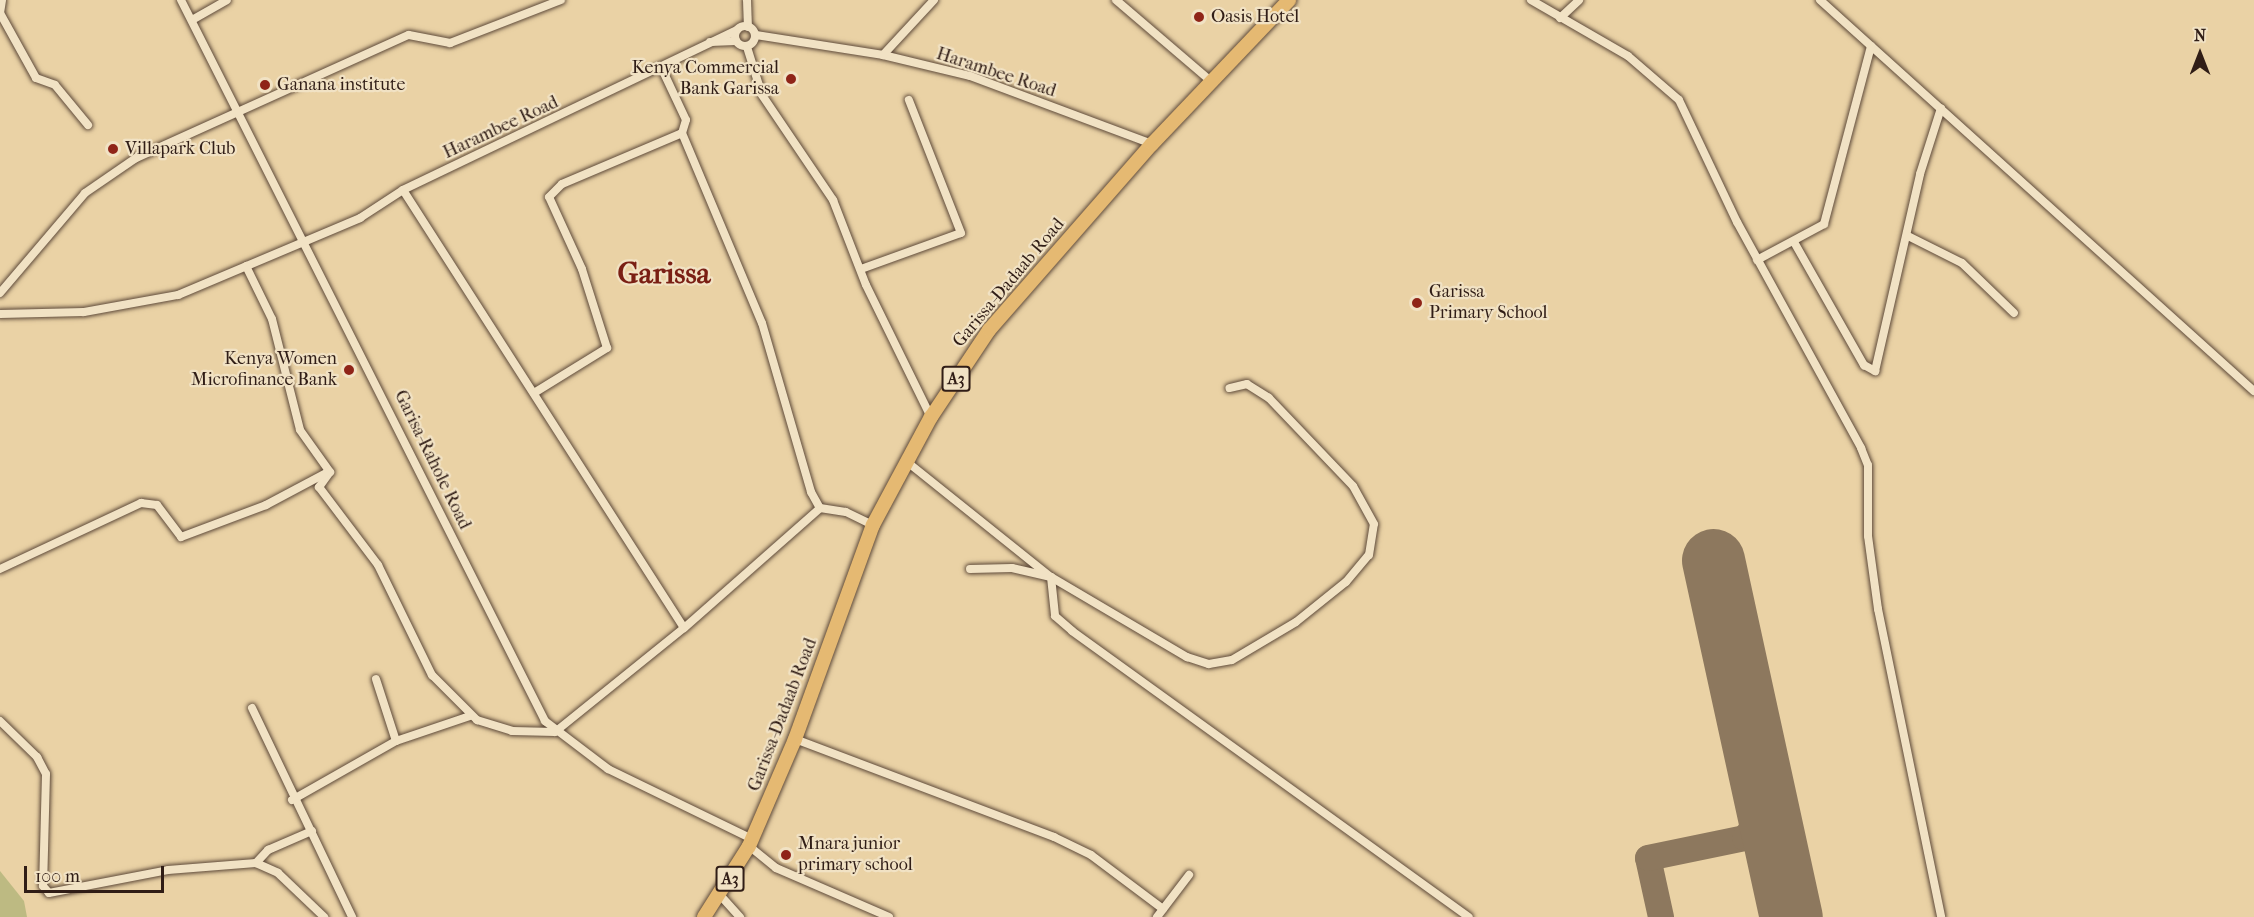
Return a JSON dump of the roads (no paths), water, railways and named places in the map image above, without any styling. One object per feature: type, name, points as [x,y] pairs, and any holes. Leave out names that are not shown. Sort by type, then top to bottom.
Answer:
[{"type":"highway","name":"Garissa-Dadaab Road","points":[[751,842],[795,739],[873,525],[905,460],[931,417],[989,330],[1152,144],[1213,83],[1288,0]]},
{"type":"highway","name":"A3","points":[[704,917],[720,895],[751,842]]},
{"type":"street","points":[[2,0],[0,13],[36,78],[55,85],[88,125]]},
{"type":"street","name":"Garisa-Rahole Road","points":[[181,0],[304,237],[528,693],[555,732],[608,769],[751,842],[776,868],[889,917]]},
{"type":"street","points":[[192,20],[226,0]]},
{"type":"street","points":[[0,292],[60,218],[110,173],[236,109],[409,35],[450,43],[561,0]]},
{"type":"street","points":[[747,0],[748,27],[756,35],[747,47],[748,64],[762,95],[833,200],[861,269],[931,417]]},
{"type":"street","points":[[883,55],[934,0]]},
{"type":"street","points":[[1116,0],[1213,83]]},
{"type":"street","points":[[1531,0],[1628,56],[1679,100],[1757,260],[1868,465],[1872,571],[1941,917]]},
{"type":"street","points":[[1560,18],[1579,0]]},
{"type":"street","points":[[1820,0],[2254,391]]},
{"type":"street","name":"Harambee Road","points":[[3,315],[131,306],[178,295],[246,266],[304,237],[360,218],[403,190],[662,69],[710,42],[748,27]]},
{"type":"street","points":[[737,30],[736,41],[747,47]]},
{"type":"street","name":"Harambee Road","points":[[756,35],[883,55],[970,76],[1152,144]]},
{"type":"street","name":"Harambee Road","points":[[710,42],[736,41]]},
{"type":"street","points":[[1757,260],[1824,224],[1871,46]]},
{"type":"street","points":[[662,69],[686,120],[682,133],[762,323],[796,448],[820,508]]},
{"type":"street","points":[[861,269],[961,233],[909,100]]},
{"type":"street","points":[[1794,242],[1864,365],[1875,371],[1941,108]]},
{"type":"street","points":[[534,393],[607,348],[586,280],[549,197],[562,184],[682,133]]},
{"type":"street","points":[[403,190],[684,628]]},
{"type":"street","points":[[1908,236],[1962,263],[2014,313]]},
{"type":"street","points":[[246,266],[272,319],[300,430],[330,472]]},
{"type":"street","points":[[0,325],[3,315]]},
{"type":"street","points":[[905,460],[1051,577],[1209,664],[1232,660],[1287,627],[1346,582],[1369,555],[1374,524],[1353,486],[1269,398],[1247,384],[1229,388]]},
{"type":"street","points":[[330,472],[319,487],[378,565],[432,675],[470,716],[512,731],[555,732],[684,628],[820,508]]},
{"type":"street","points":[[0,569],[141,503],[157,505],[181,537],[266,505],[330,472]]},
{"type":"street","points":[[820,508],[846,512],[873,525]]},
{"type":"street","points":[[970,569],[1012,568],[1051,577]]},
{"type":"street","points":[[1051,577],[1055,616],[1072,630],[1469,917]]},
{"type":"street","points":[[376,679],[396,741]]},
{"type":"street","points":[[252,708],[292,800],[312,831],[352,917]]},
{"type":"street","points":[[292,800],[396,741],[470,716]]},
{"type":"street","points":[[0,721],[38,757],[46,774],[43,886],[49,893],[168,870],[256,863],[278,873],[324,917]]},
{"type":"street","points":[[795,739],[1054,837],[1091,855],[1163,909]]},
{"type":"street","points":[[256,863],[268,850],[312,831]]},
{"type":"street","points":[[1157,917],[1190,876]]},
{"type":"street","points":[[720,895],[737,916]]},
{"type":"place","name":"Oasis Hotel","points":[[1199,17]]},
{"type":"place","name":"Kenya Commercial Bank Garissa","points":[[791,79]]},
{"type":"place","name":"Ganana institute","points":[[265,85]]},
{"type":"place","name":"Villapark Club","points":[[113,149]]},
{"type":"place","name":"Garissa Primary School","points":[[1417,303]]},
{"type":"place","name":"Kenya Women Microfinance Bank","points":[[349,370]]},
{"type":"place","name":"Mnara junior primary school","points":[[786,855]]},
{"type":"district","name":"Garissa","points":[[664,274]]}]
